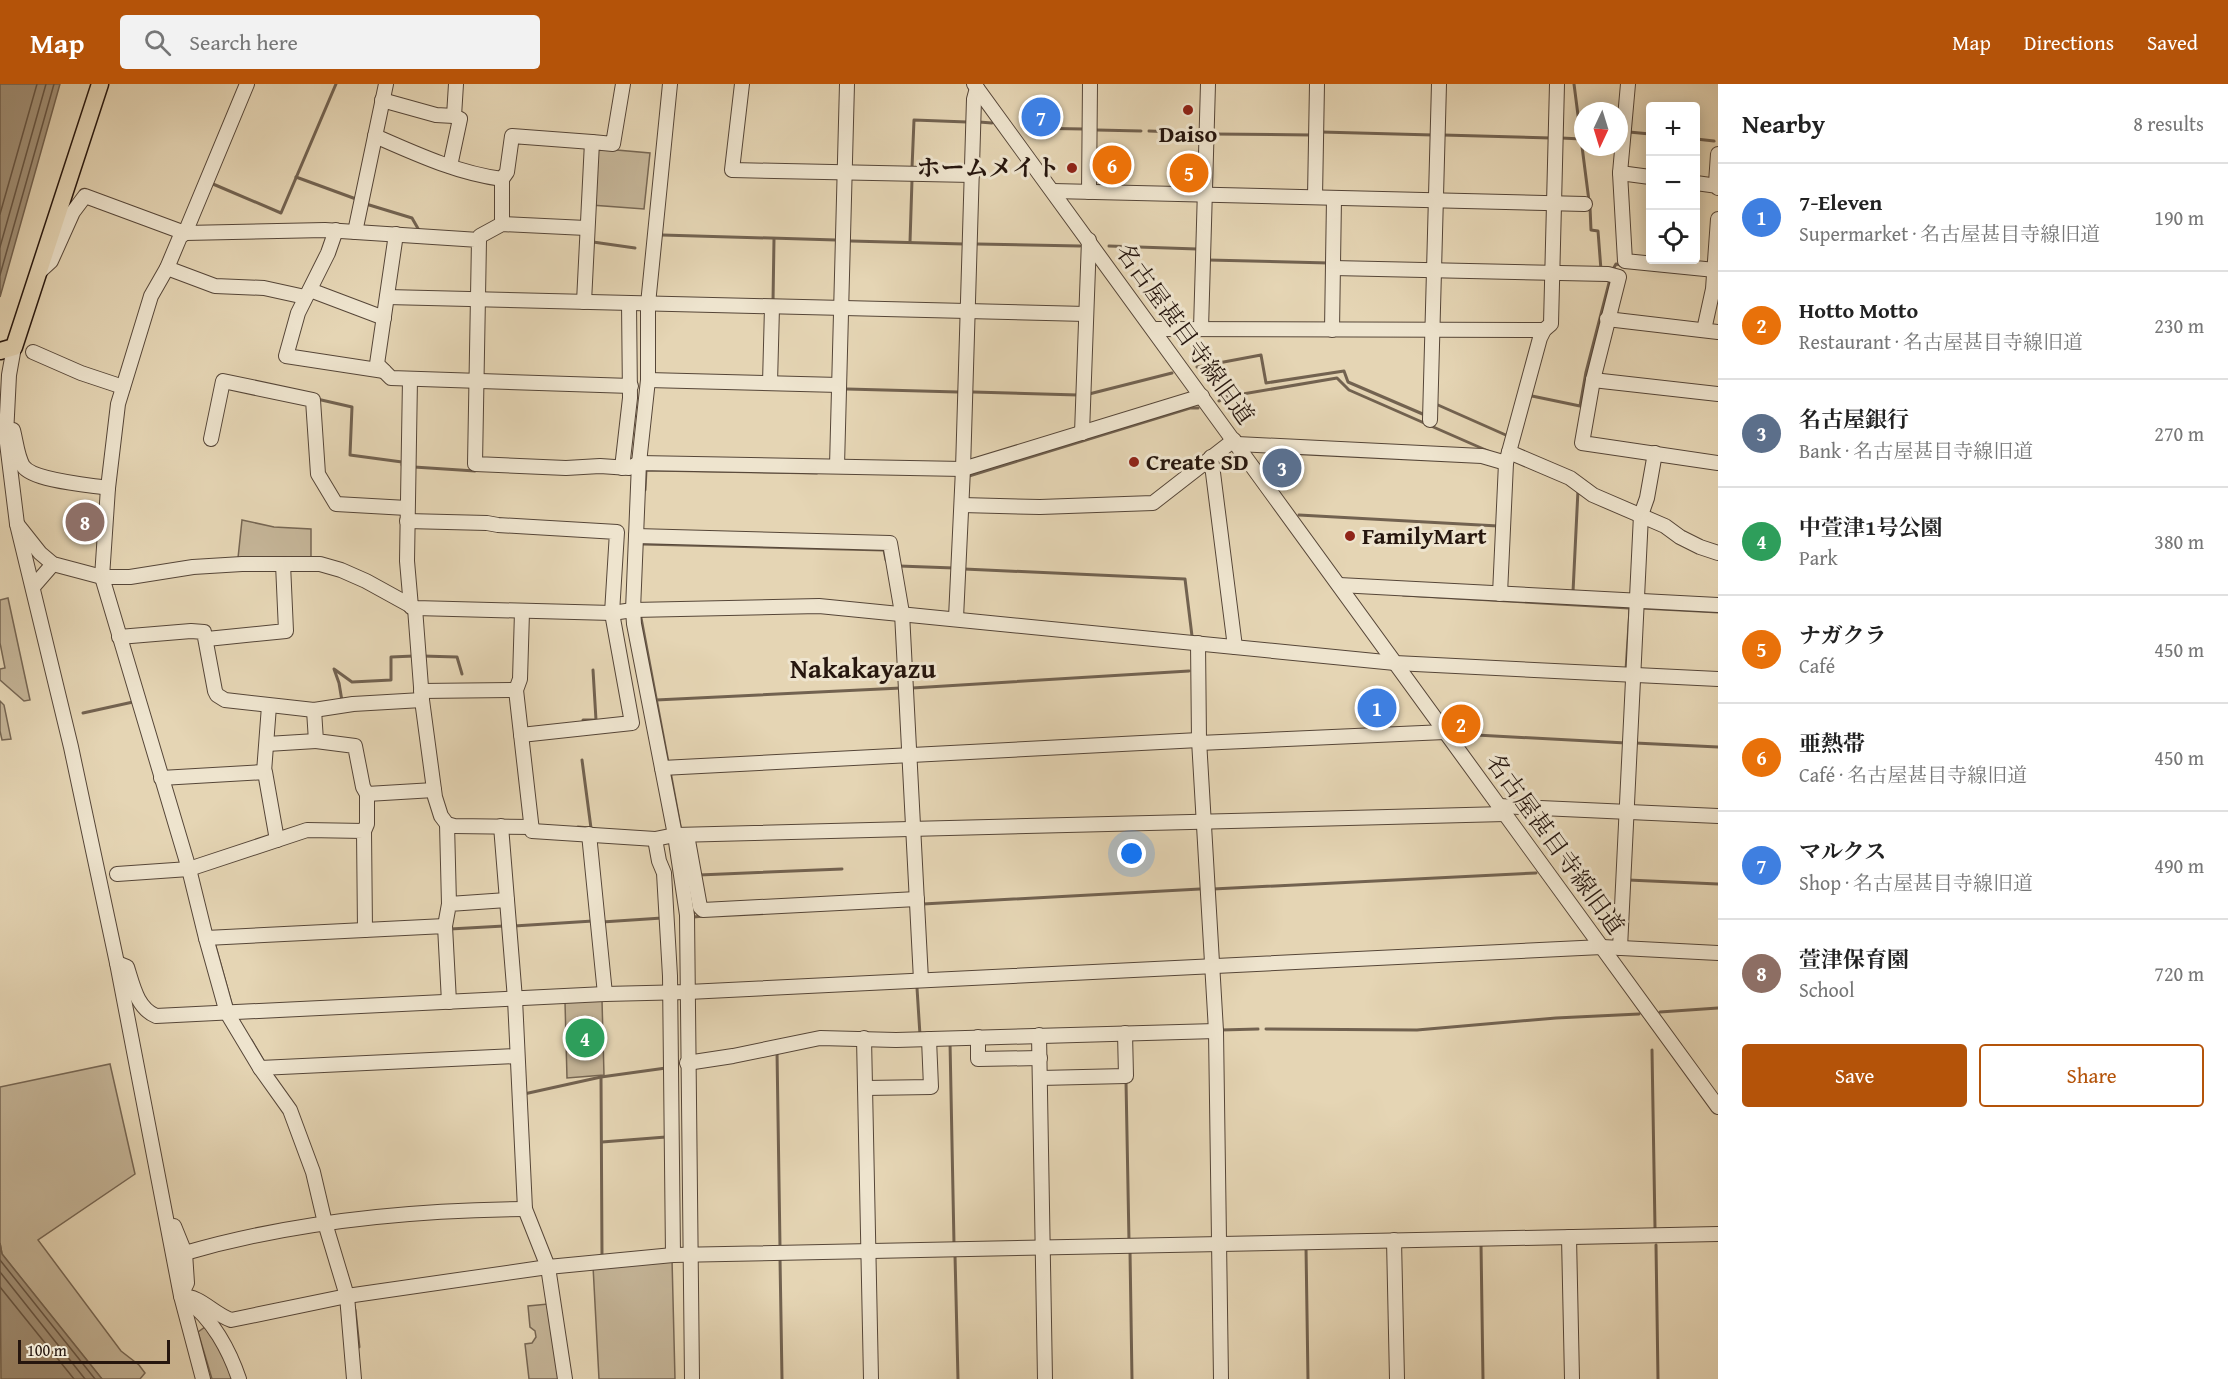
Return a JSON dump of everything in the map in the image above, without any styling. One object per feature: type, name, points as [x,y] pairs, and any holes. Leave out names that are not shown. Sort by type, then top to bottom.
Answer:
[{"type":"main road","points":[[6,349],[39,273],[100,84]]},
{"type":"street","points":[[247,84],[184,233],[151,296],[123,387],[118,404],[108,488],[102,577],[189,869],[227,1013],[290,1110],[313,1172],[346,1296],[354,1379]]},
{"type":"street","points":[[355,231],[386,84]]},
{"type":"street","points":[[454,116],[456,84]]},
{"type":"street","points":[[502,224],[502,179],[507,172],[512,136],[614,144],[623,84]]},
{"type":"street","points":[[670,84],[648,304],[648,380],[639,463],[633,610],[662,768],[700,907],[708,911],[917,899]]},
{"type":"street","points":[[742,84],[732,170],[972,175]]},
{"type":"street","points":[[837,466],[847,84]]},
{"type":"street","points":[[1089,192],[1090,84]]},
{"type":"street","points":[[1201,329],[1208,84]]},
{"type":"street","points":[[1315,197],[1317,84]]},
{"type":"street","points":[[1430,420],[1439,84]]},
{"type":"street","points":[[1500,594],[1508,458],[1540,338],[1551,324],[1557,84]]},
{"type":"street","points":[[1628,84],[1620,173],[1625,261],[1715,270]]},
{"type":"street","points":[[956,618],[976,86]]},
{"type":"street","name":"名古屋甚目寺線旧道","points":[[976,86],[1501,810],[1712,1091],[1718,1107]]},
{"type":"street","points":[[382,100],[436,116],[454,116],[460,119],[450,166]]},
{"type":"street","points":[[375,136],[450,166],[482,176],[502,179]]},
{"type":"street","points":[[584,302],[592,142]]},
{"type":"street","points":[[1700,184],[1718,187],[1718,154]]},
{"type":"street","points":[[1620,173],[1646,176]]},
{"type":"street","points":[[1053,191],[1585,204]]},
{"type":"street","points":[[39,273],[51,261],[73,212],[85,196],[184,233],[336,230],[479,240]]},
{"type":"street","points":[[1332,330],[1334,198]]},
{"type":"street","points":[[1607,319],[1711,331],[1718,219]]},
{"type":"street","points":[[586,228],[502,224],[480,236],[475,464],[630,468],[639,463],[963,469],[1202,396]]},
{"type":"street","points":[[336,230],[328,253],[307,293],[294,326],[286,356],[384,371]]},
{"type":"street","points":[[396,234],[377,364],[392,378],[631,386]]},
{"type":"street","points":[[1082,433],[1089,240]]},
{"type":"street","points":[[167,268],[215,286],[307,293],[384,318]]},
{"type":"street","points":[[1333,268],[1608,274],[1620,277],[1607,319],[1593,380],[1582,443],[1718,463]]},
{"type":"street","points":[[387,297],[1086,314]]},
{"type":"street","points":[[622,468],[631,386],[629,303]]},
{"type":"street","points":[[770,383],[772,307]]},
{"type":"street","points":[[1154,329],[1544,330]]},
{"type":"street","points":[[6,349],[9,375],[6,417],[10,477],[17,524],[71,747],[117,963],[181,1296],[203,1379]]},
{"type":"street","points":[[33,352],[81,373],[123,387]]},
{"type":"street","points":[[410,379],[407,561],[421,696],[434,790],[441,816],[447,824],[449,904],[445,926],[449,1002]]},
{"type":"street","points":[[648,380],[839,385]]},
{"type":"street","points":[[1593,380],[1718,394]]},
{"type":"street","points":[[211,439],[223,381],[313,400],[318,474],[336,504],[498,525],[617,532],[612,613],[632,723],[521,735]]},
{"type":"street","points":[[6,417],[14,431],[22,463],[27,471],[54,479],[108,488]]},
{"type":"street","points":[[962,505],[1040,507],[1152,502],[1235,442],[1482,456],[1508,458],[1570,478],[1593,495],[1665,526],[1680,537],[1718,552]]},
{"type":"street","points":[[1620,948],[1641,515],[1647,498],[1655,453]]},
{"type":"street","points":[[1211,458],[1235,647]]},
{"type":"street","points":[[17,524],[40,553],[53,564],[102,577],[130,577],[203,566],[320,564],[366,581],[413,607],[612,613],[633,610],[819,606],[1395,663],[1718,679]]},
{"type":"street","points":[[636,536],[890,543],[902,613],[921,981]]},
{"type":"street","points":[[33,587],[53,564]]},
{"type":"street","points":[[207,639],[286,631],[283,564]]},
{"type":"street","points":[[1339,585],[1718,605]]},
{"type":"street","points":[[522,612],[520,679],[516,690],[532,831],[655,839],[681,835],[1204,823],[1501,810],[1626,811],[1718,816]]},
{"type":"street","points":[[119,637],[204,632],[217,695],[225,700],[269,706],[314,710],[421,696],[516,690]]},
{"type":"street","points":[[1198,643],[1199,741],[1216,1031],[1221,1379]]},
{"type":"street","points":[[269,706],[264,772],[277,840]]},
{"type":"street","points":[[314,710],[316,741]]},
{"type":"street","points":[[662,768],[909,754],[1445,732]]},
{"type":"street","points":[[267,744],[316,741],[355,746],[363,787],[367,794],[367,824],[363,831],[365,930]]},
{"type":"street","points":[[161,778],[264,772]]},
{"type":"street","points":[[367,794],[434,790]]},
{"type":"street","points":[[447,824],[532,827]]},
{"type":"street","points":[[501,826],[516,999],[525,1209],[548,1267],[565,1379]]},
{"type":"street","points":[[117,874],[189,869],[307,830],[363,831]]},
{"type":"street","points":[[589,834],[605,994]]},
{"type":"street","points":[[681,835],[687,915],[692,1379]]},
{"type":"street","points":[[655,839],[664,873],[670,993],[674,1255]]},
{"type":"street","points":[[449,904],[507,900]]},
{"type":"street","points":[[206,938],[445,926]]},
{"type":"street","points":[[117,963],[127,967],[141,1006],[148,1013],[156,1016],[1602,947],[1718,953]]},
{"type":"street","points":[[687,1063],[820,1038],[929,1039],[1216,1031]]},
{"type":"street","points":[[1040,1078],[1126,1076],[1125,1033]]},
{"type":"street","points":[[1039,1035],[1045,1379]]},
{"type":"street","points":[[978,1037],[978,1059],[1040,1058]]},
{"type":"street","points":[[864,1038],[871,1379]]},
{"type":"street","points":[[865,1088],[931,1087],[929,1039]]},
{"type":"street","points":[[261,1068],[517,1056]]},
{"type":"street","points":[[185,1254],[214,1245],[325,1223],[446,1210],[525,1209]]},
{"type":"street","points":[[166,1219],[173,1226],[185,1254],[187,1283],[181,1296]]},
{"type":"street","points":[[181,1296],[193,1296],[220,1316],[231,1320],[346,1296],[548,1267],[689,1254],[1718,1234]]},
{"type":"street","points":[[1569,1237],[1572,1379]]},
{"type":"street","points":[[1394,1240],[1397,1379]]},
{"type":"street","points":[[181,1296],[194,1305],[223,1341],[239,1379]]},
{"type":"shaded area","points":[[594,148],[650,153],[644,209],[591,205]]},
{"type":"shaded area","points":[[242,520],[274,527],[311,529],[311,558],[238,558]]},
{"type":"shaded area","points":[[8,598],[30,700],[24,701],[0,680],[0,669],[5,668],[0,643],[0,600]]},
{"type":"shaded area","points":[[0,701],[4,705],[11,739],[2,740]]},
{"type":"shaded area","points":[[602,1000],[604,1075],[567,1078],[565,1002]]},
{"type":"shaded area","points":[[110,1064],[135,1174],[38,1240],[121,1351],[139,1365],[145,1373],[140,1379],[102,1379],[2,1254],[0,1243],[0,1087]]},
{"type":"shaded area","points":[[672,1259],[675,1379],[599,1379],[593,1266]]},
{"type":"shaded area","points":[[548,1304],[560,1379],[529,1379],[525,1344],[532,1343],[536,1337],[535,1331],[530,1327],[528,1306]]},
{"type":"shaded area","points":[[205,1327],[212,1335],[234,1379],[212,1379],[198,1332]]},
{"type":"water","points":[[0,84],[60,84],[0,297]]},
{"type":"water","points":[[0,1243],[2,1254],[102,1379],[1,1379]]},
{"type":"waterway","points":[[213,184],[281,213],[336,84]]},
{"type":"waterway","points":[[1574,84],[1589,201]]},
{"type":"waterway","points":[[912,168],[914,120],[967,122]]},
{"type":"waterway","points":[[979,122],[992,123]]},
{"type":"waterway","points":[[1023,128],[1084,129]]},
{"type":"waterway","points":[[1097,130],[1141,131]]},
{"type":"waterway","points":[[1149,131],[1201,133]]},
{"type":"waterway","points":[[1321,132],[1433,135]]},
{"type":"waterway","points":[[1629,132],[1646,134]]},
{"type":"waterway","points":[[1212,134],[1312,135]]},
{"type":"waterway","points":[[1443,135],[1551,138]]},
{"type":"waterway","points":[[1561,138],[1574,139]]},
{"type":"waterway","points":[[1700,139],[1714,141]]},
{"type":"waterway","points":[[296,177],[356,199]]},
{"type":"waterway","points":[[910,242],[912,180]]},
{"type":"waterway","points":[[366,204],[412,218],[420,232]]},
{"type":"waterway","points":[[1590,207],[1591,230],[1598,231],[1601,270]]},
{"type":"waterway","points":[[662,235],[836,240]]},
{"type":"waterway","points":[[773,302],[774,239]]},
{"type":"waterway","points":[[851,241],[964,244]]},
{"type":"waterway","points":[[593,242],[635,248]]},
{"type":"waterway","points":[[977,244],[1080,246]]},
{"type":"waterway","points":[[1109,246],[1197,249]]},
{"type":"waterway","points":[[1208,260],[1329,263]]},
{"type":"waterway","points":[[1612,271],[1616,264],[1621,265]]},
{"type":"waterway","points":[[1532,396],[1580,406],[1586,372],[1610,279]]},
{"type":"waterway","points":[[1197,367],[1261,355],[1266,383],[1344,371],[1348,382],[1425,415]]},
{"type":"waterway","points":[[1089,394],[1172,373]]},
{"type":"waterway","points":[[1219,401],[1225,397],[1337,378],[1349,390],[1488,451]]},
{"type":"waterway","points":[[847,389],[958,392]]},
{"type":"waterway","points":[[973,392],[1078,395]]},
{"type":"waterway","points":[[317,399],[352,407],[350,455],[402,462],[402,465]]},
{"type":"waterway","points":[[1438,405],[1508,436],[1509,434]]},
{"type":"waterway","points":[[969,476],[1190,408],[1198,408]]},
{"type":"waterway","points":[[414,467],[475,471]]},
{"type":"waterway","points":[[645,490],[646,470],[817,473]]},
{"type":"waterway","points":[[1573,592],[1578,490]]},
{"type":"waterway","points":[[1299,515],[1498,526]]},
{"type":"waterway","points":[[642,544],[884,550],[886,560]]},
{"type":"waterway","points":[[899,566],[954,568]]},
{"type":"waterway","points":[[964,569],[1185,579],[1192,636]]},
{"type":"waterway","points":[[1403,595],[1629,608]]},
{"type":"waterway","points":[[1642,608],[1718,612]]},
{"type":"waterway","points":[[1626,670],[1630,609]]},
{"type":"waterway","points":[[641,618],[668,762]]},
{"type":"waterway","points":[[342,701],[334,669],[352,682],[391,680],[391,657],[414,656]]},
{"type":"waterway","points":[[422,656],[457,657],[462,674]]},
{"type":"waterway","points":[[583,720],[596,720],[593,670]]},
{"type":"waterway","points":[[912,688],[1189,671]]},
{"type":"waterway","points":[[656,700],[901,688]]},
{"type":"waterway","points":[[83,713],[133,702]]},
{"type":"waterway","points":[[1458,734],[1626,743]]},
{"type":"waterway","points":[[1635,743],[1718,747]]},
{"type":"waterway","points":[[578,827],[591,828],[582,760]]},
{"type":"waterway","points":[[670,771],[681,831]]},
{"type":"waterway","points":[[699,875],[842,869]]},
{"type":"waterway","points":[[1213,889],[1536,873]]},
{"type":"waterway","points":[[1628,880],[1718,884]]},
{"type":"waterway","points":[[923,904],[1200,889]]},
{"type":"waterway","points":[[692,905],[694,917],[703,916]]},
{"type":"waterway","points":[[602,922],[662,918]]},
{"type":"waterway","points":[[514,926],[593,921]]},
{"type":"waterway","points":[[450,929],[504,926]]},
{"type":"waterway","points":[[214,942],[232,1007]]},
{"type":"waterway","points":[[917,988],[920,1035]]},
{"type":"waterway","points":[[1660,1012],[1718,1008]]},
{"type":"waterway","points":[[1266,1029],[1417,1030],[1556,1018],[1639,1014]]},
{"type":"waterway","points":[[1221,1030],[1258,1029]]},
{"type":"waterway","points":[[251,1040],[264,1062],[268,1062]]},
{"type":"waterway","points":[[950,1042],[954,1244]]},
{"type":"waterway","points":[[1652,1050],[1655,1228]]},
{"type":"waterway","points":[[777,1051],[780,1247]]},
{"type":"waterway","points":[[524,1094],[601,1077],[666,1068]]},
{"type":"waterway","points":[[601,1077],[602,1256]]},
{"type":"waterway","points":[[1126,1081],[1129,1241]]},
{"type":"waterway","points":[[602,1142],[666,1137]]},
{"type":"waterway","points":[[1481,1244],[1483,1379]]},
{"type":"waterway","points":[[1656,1245],[1658,1379]]},
{"type":"waterway","points":[[1306,1247],[1308,1379]]},
{"type":"waterway","points":[[1130,1251],[1132,1379]]},
{"type":"waterway","points":[[955,1255],[958,1379]]},
{"type":"waterway","points":[[780,1258],[782,1379]]},
{"type":"waterway","points":[[355,1310],[359,1347]]},
{"type":"place","name":"Daiso","points":[[1188,110]]},
{"type":"place","name":"マルクス","points":[[1041,117]]},
{"type":"place","name":"亜熱帯","points":[[1112,165]]},
{"type":"place","name":"ホームメイト","points":[[1072,168]]},
{"type":"place","name":"ナガクラ","points":[[1189,173]]},
{"type":"place","name":"Create SD","points":[[1134,462]]},
{"type":"place","name":"名古屋銀行","points":[[1282,468]]},
{"type":"place","name":"萱津保育園","points":[[85,522]]},
{"type":"place","name":"FamilyMart","points":[[1350,536]]},
{"type":"place","name":"7-Eleven","points":[[1377,708]]},
{"type":"place","name":"Hotto Motto","points":[[1461,724]]},
{"type":"place","name":"中萱津1号公園","points":[[585,1038]]},
{"type":"district","name":"Nakakayazu","points":[[863,669]]}]
